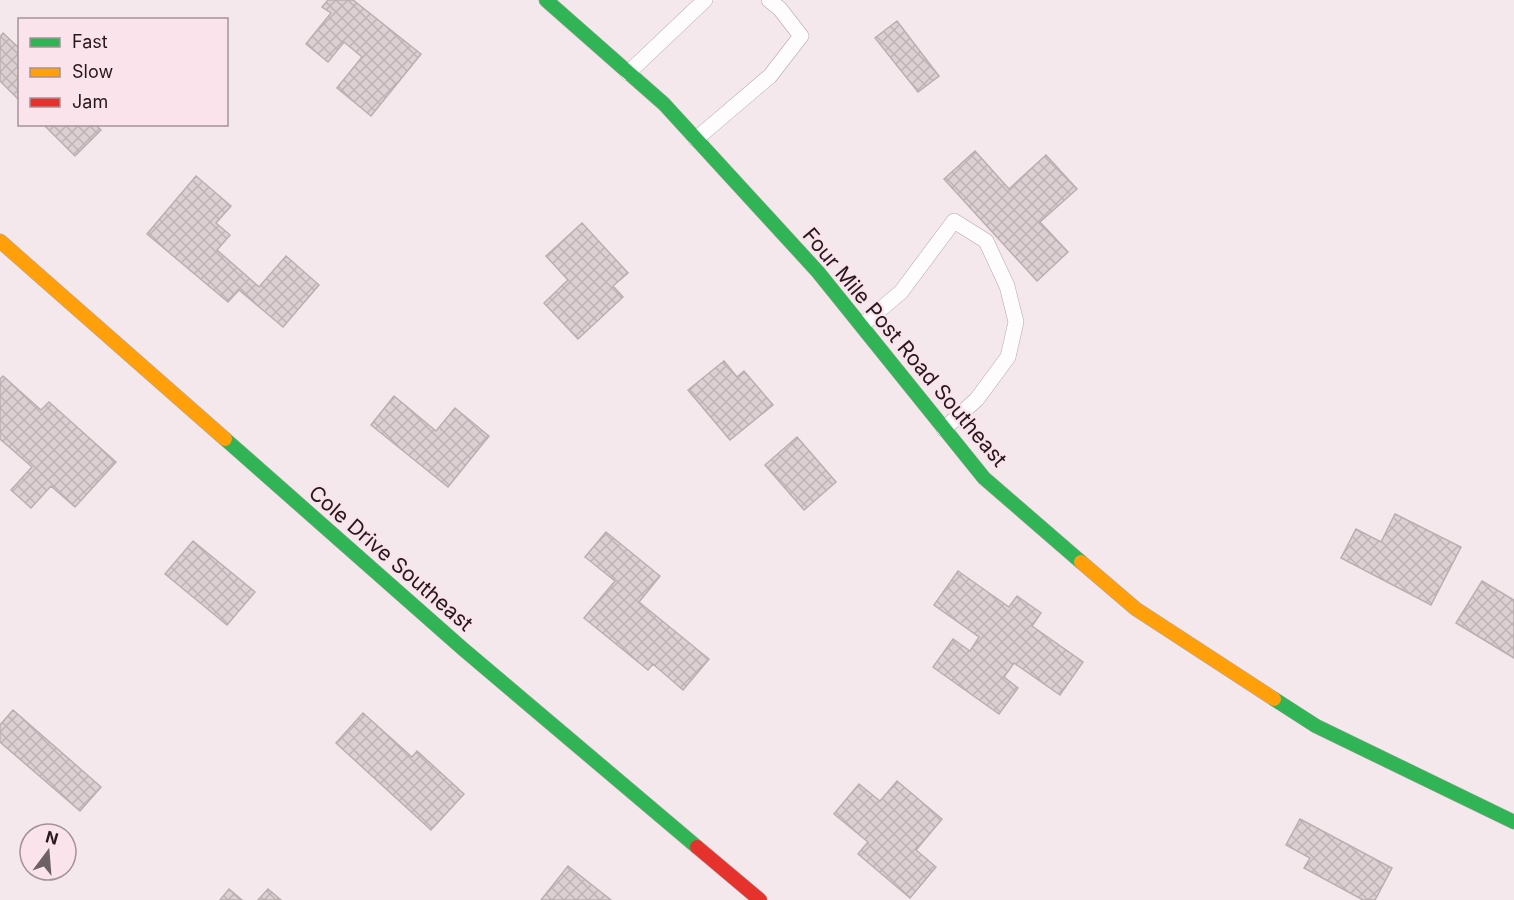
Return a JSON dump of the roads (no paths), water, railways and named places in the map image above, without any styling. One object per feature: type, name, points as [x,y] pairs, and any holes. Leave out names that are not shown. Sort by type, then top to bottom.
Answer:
[{"type":"main road","name":"Four Mile Post Road Southeast","points":[[546,0],[664,104],[818,272],[984,478],[1136,609],[1316,726],[1514,822]]},
{"type":"main road","name":"Cole Drive Southeast","points":[[0,241],[454,641],[760,900]]},
{"type":"lane","points":[[628,73],[705,0]]},
{"type":"lane","points":[[696,139],[770,76],[801,36],[780,9],[769,0]]},
{"type":"lane","points":[[862,325],[901,292],[954,221],[986,241],[1007,286],[1016,322],[1008,357],[977,399],[944,429]]}]
